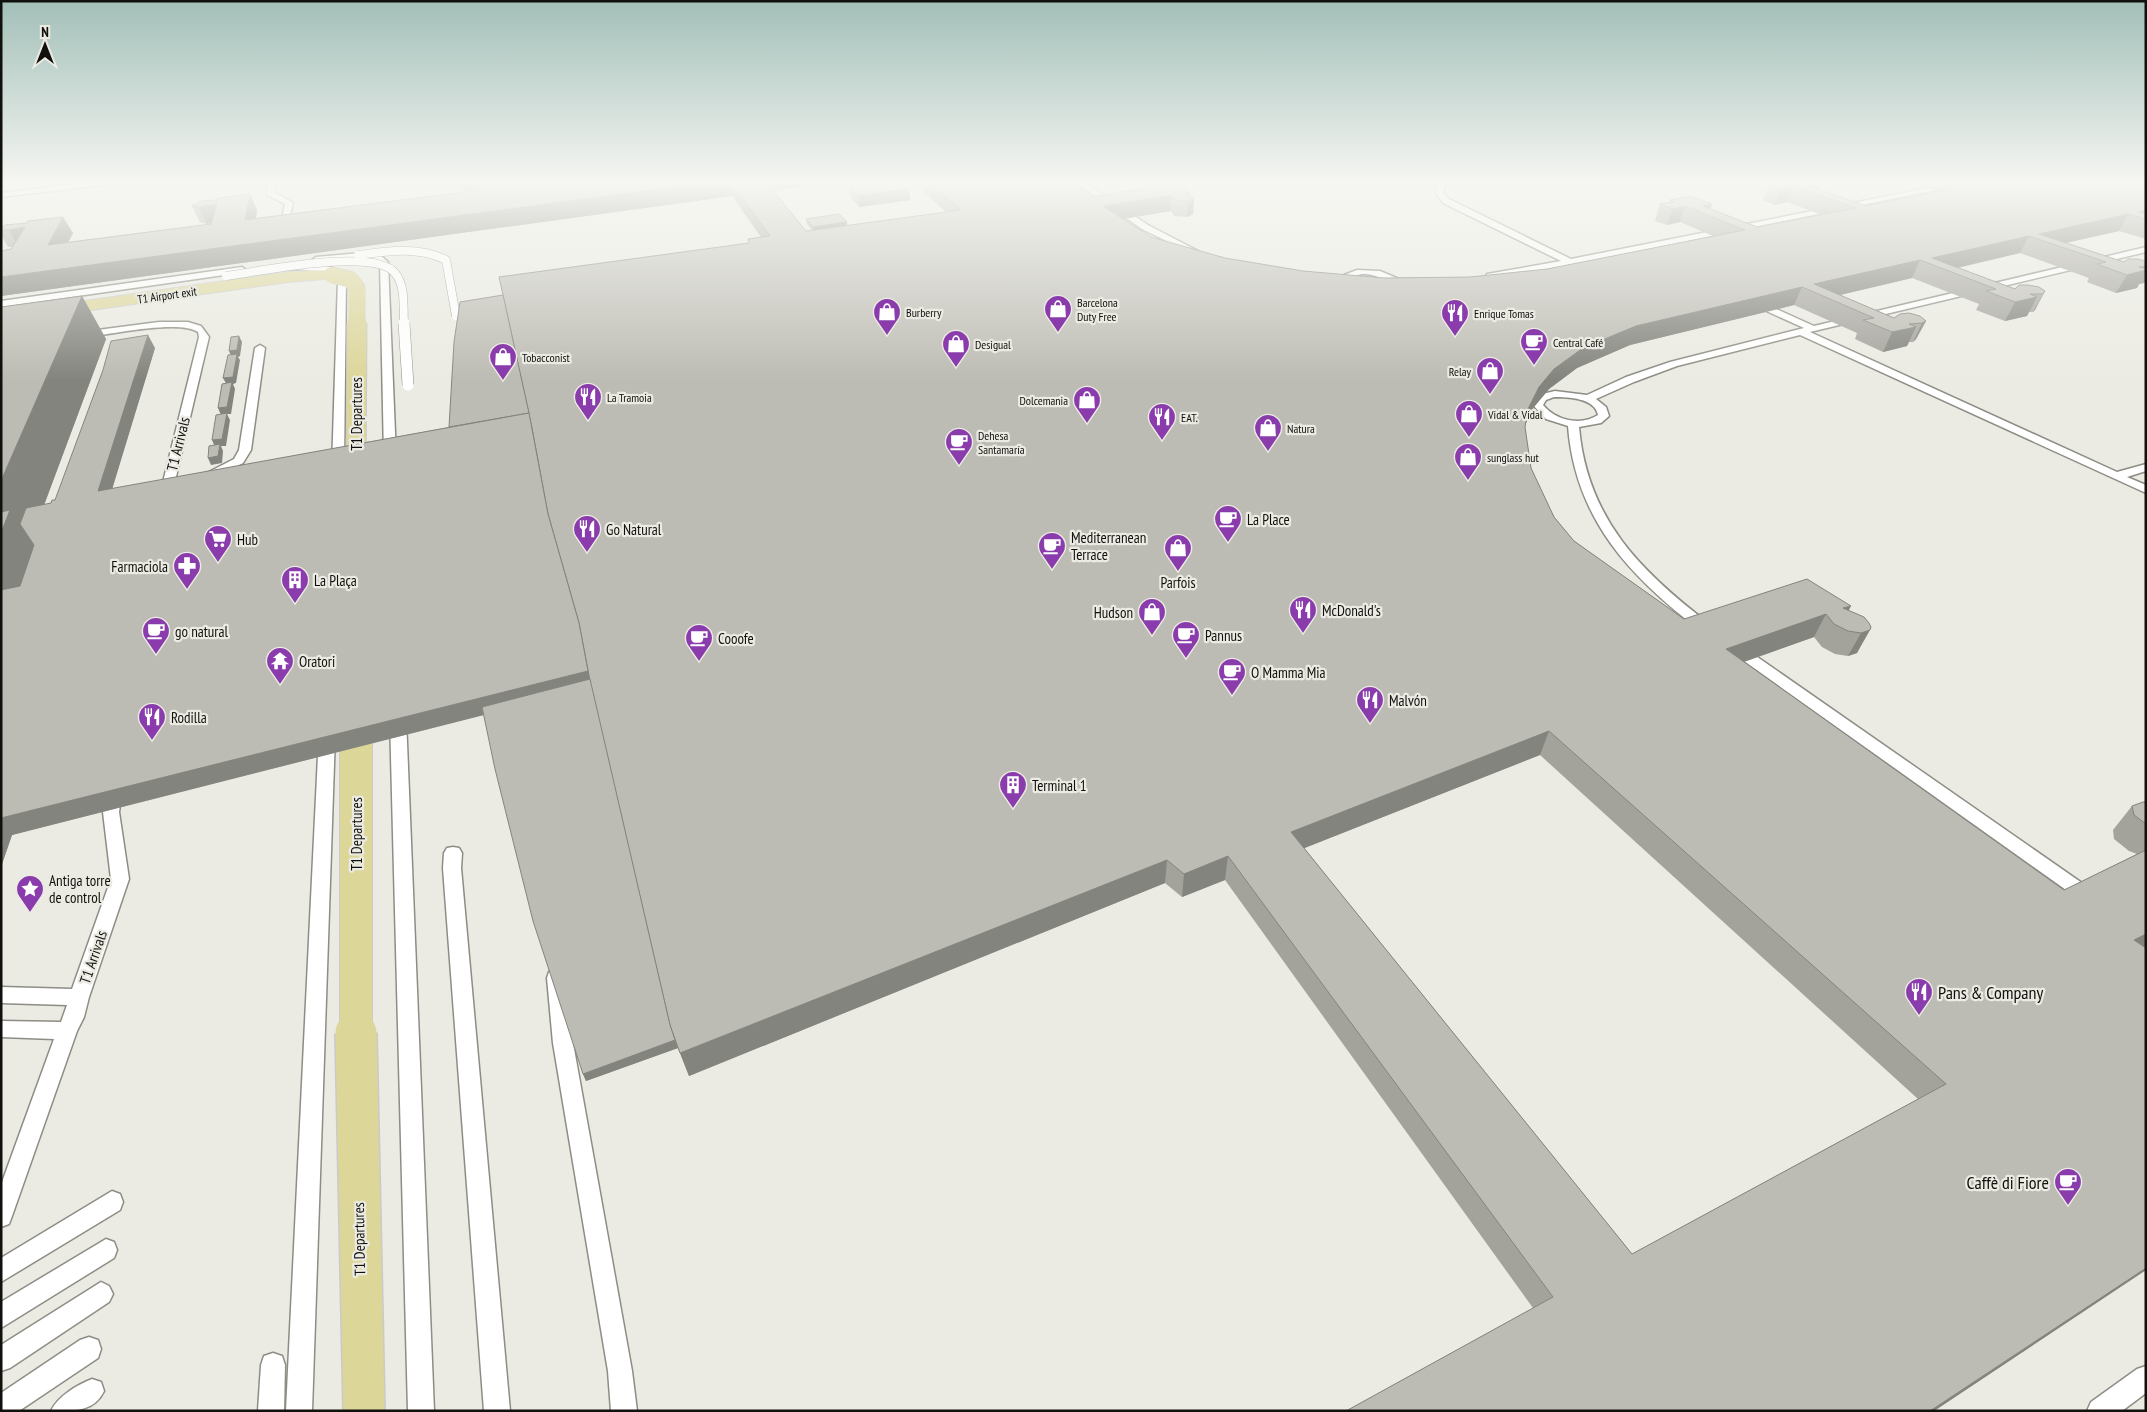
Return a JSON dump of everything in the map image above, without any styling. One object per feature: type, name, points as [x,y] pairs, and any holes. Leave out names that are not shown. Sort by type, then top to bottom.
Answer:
[{"type":"main road","name":"T1 Airport exit","points":[[1,318],[304,275],[333,265]]},
{"type":"main road","name":"T1 Departures","points":[[333,265],[350,279],[357,288],[356,509]]},
{"type":"main road","name":"T1 Departures","points":[[356,685],[356,1089],[364,1411]]},
{"type":"lane","points":[[1185,248],[1206,256]]},
{"type":"lane","points":[[1541,248],[1570,262]]},
{"type":"lane","points":[[1477,277],[1642,248]]},
{"type":"lane","points":[[1636,249],[1654,257]]},
{"type":"lane","points":[[1587,399],[1656,368],[2146,249]]},
{"type":"lane","points":[[2092,251],[2110,258]]},
{"type":"lane","points":[[333,265],[396,252],[427,253],[440,256],[446,260],[458,332]]},
{"type":"lane","points":[[1,304],[354,256],[376,258],[384,262],[390,474]]},
{"type":"lane","points":[[1,308],[226,276],[360,261],[382,265],[390,268],[400,282],[408,385]]},
{"type":"lane","points":[[247,270],[314,268],[334,271],[342,278],[338,485]]},
{"type":"lane","points":[[1364,292],[1348,286],[1340,280],[1349,275],[1364,273],[1385,275],[1395,285],[1413,282]]},
{"type":"lane","points":[[1752,301],[1814,329]]},
{"type":"lane","name":"T1 Arrivals","points":[[69,337],[169,325],[197,327],[202,331],[204,337],[162,514]]},
{"type":"lane","points":[[1801,332],[2146,490]]},
{"type":"lane","points":[[199,479],[216,474],[239,461],[245,450],[260,348]]},
{"type":"lane","points":[[1508,388],[1541,399]]},
{"type":"lane","points":[[1553,394],[1569,394],[1587,399],[1600,406],[1604,411],[1604,416],[1595,422],[1574,423],[1550,417],[1538,405],[1541,399],[1553,394]]},
{"type":"lane","points":[[1574,423],[1573,438],[1579,468],[1592,503],[1614,540],[1656,588],[1688,615],[2105,908]]},
{"type":"lane","points":[[2117,476],[2146,467]]},
{"type":"lane","points":[[167,490],[183,484]]},
{"type":"lane","points":[[398,704],[421,1411]]},
{"type":"lane","points":[[300,1411],[327,718]]},
{"type":"lane","name":"T1 Arrivals","points":[[1,1216],[67,1031],[74,1017],[79,997],[120,879],[110,812],[117,774]]},
{"type":"lane","points":[[453,853],[453,878],[497,1411]]},
{"type":"lane","points":[[555,967],[563,1043],[620,1371],[624,1411]]},
{"type":"lane","points":[[1,995],[79,997]]},
{"type":"lane","points":[[1,1029],[67,1031]]},
{"type":"lane","points":[[1,1271],[112,1202]]},
{"type":"lane","points":[[1,1316],[106,1250]]},
{"type":"lane","points":[[1,1359],[101,1294]]},
{"type":"lane","points":[[1,1408],[89,1350]]},
{"type":"lane","points":[[271,1411],[273,1365]]},
{"type":"lane","points":[[2100,1411],[2146,1378]]},
{"type":"lane","points":[[64,1411],[92,1391]]},
{"type":"building","points":[[219,248],[1,277],[1,251],[11,249]]},
{"type":"building","name":"Terminal 1","points":[[713,248],[1189,248],[1225,258],[1303,271],[1384,278],[1470,277],[1547,269],[1654,248],[1977,248],[1932,258],[2015,289],[2019,285],[2028,285],[2039,287],[2045,291],[2043,294],[2030,294],[2037,297],[2015,302],[1986,291],[1996,289],[1920,260],[1814,284],[1894,318],[1900,314],[1909,313],[1920,316],[1926,321],[1909,324],[1916,327],[1892,332],[1863,320],[1874,318],[1802,287],[1636,326],[1583,348],[1554,369],[1539,387],[1528,409],[1525,427],[1531,468],[1554,517],[1574,541],[1684,619],[1807,579],[1851,606],[1843,608],[1864,617],[1871,627],[1870,630],[1861,633],[1848,631],[1834,624],[1826,614],[1726,649],[2064,890],[2146,850],[2146,934],[2134,940],[2146,948],[2146,1268],[1930,1411],[1346,1411],[1553,1297],[1228,856],[1184,874],[1167,860],[680,1053],[670,1025],[592,691],[579,623],[548,514],[532,428],[499,277]],"holes":[[[1549,731],[1946,1084],[1632,1254],[1291,832]]]},
{"type":"building","name":"Terminal 1","points":[[2064,248],[2081,248],[2124,262],[2128,259],[2146,261],[2146,266],[2139,267],[2146,270],[2127,275],[2097,264],[2106,262]]},
{"type":"building","points":[[503,295],[529,413],[449,427],[454,342],[460,302]]},
{"type":"building","points":[[82,296],[1,481],[1,307]]},
{"type":"building","name":"La Plaça","points":[[148,335],[98,491],[529,413],[548,514],[579,623],[588,671],[1,818],[1,590],[20,586],[34,545],[20,524],[26,508],[51,503],[52,500],[55,500],[103,370],[111,341]]},
{"type":"building","points":[[239,336],[237,350],[229,351],[231,337]]},
{"type":"building","points":[[237,354],[233,377],[223,378],[228,355]]},
{"type":"building","points":[[232,382],[227,407],[218,408],[222,384]]},
{"type":"building","points":[[227,413],[222,439],[212,440],[216,415]]},
{"type":"building","points":[[220,444],[218,456],[208,458],[209,446]]},
{"type":"building","points":[[10,510],[1,533],[1,512]]},
{"type":"building","points":[[590,679],[675,1040],[583,1074],[533,921],[495,769],[482,707]]},
{"type":"building","points":[[2146,802],[2146,824],[2134,815],[2132,806]]},
{"type":"place","name":"Barcelona Duty Free","points":[[1058,333]]},
{"type":"place","name":"Burberry","points":[[887,336]]},
{"type":"place","name":"Enrique Tomas","points":[[1455,337]]},
{"type":"place","name":"Central Café","points":[[1534,366]]},
{"type":"place","name":"Desigual","points":[[956,368]]},
{"type":"place","name":"Tobacconist","points":[[503,381]]},
{"type":"place","name":"Relay","points":[[1490,395]]},
{"type":"place","name":"La Tramoia","points":[[588,421]]},
{"type":"place","name":"Dolcemania","points":[[1087,424]]},
{"type":"place","name":"Vidal & Vidal","points":[[1469,438]]},
{"type":"place","name":"EAT.","points":[[1162,441]]},
{"type":"place","name":"Natura","points":[[1268,452]]},
{"type":"place","name":"Dehesa Santamaría","points":[[959,466]]},
{"type":"place","name":"sunglass hut","points":[[1468,481]]},
{"type":"place","name":"La Place","points":[[1228,543]]},
{"type":"place","name":"Go Natural","points":[[587,553]]},
{"type":"place","name":"Hub","points":[[218,563]]},
{"type":"place","name":"Mediterranean Terrace","points":[[1052,570]]},
{"type":"place","name":"Parfois","points":[[1178,572]]},
{"type":"place","name":"Farmaciola","points":[[187,590]]},
{"type":"place","name":"La Plaça","points":[[295,604]]},
{"type":"place","name":"McDonald's","points":[[1303,634]]},
{"type":"place","name":"Hudson","points":[[1152,636]]},
{"type":"place","name":"go natural","points":[[156,655]]},
{"type":"place","name":"Pannus","points":[[1186,659]]},
{"type":"place","name":"Cooofe","points":[[699,662]]},
{"type":"place","name":"Oratori","points":[[280,685]]},
{"type":"place","name":"O Mamma Mia","points":[[1232,696]]},
{"type":"place","name":"Malvón","points":[[1370,724]]},
{"type":"place","name":"Rodilla","points":[[152,741]]},
{"type":"place","name":"Terminal 1","points":[[1013,809]]},
{"type":"place","name":"Antiga torre de control","points":[[30,913]]},
{"type":"place","name":"Pans & Company","points":[[1919,1016]]},
{"type":"place","name":"Caffè di Fiore","points":[[2068,1206]]}]
